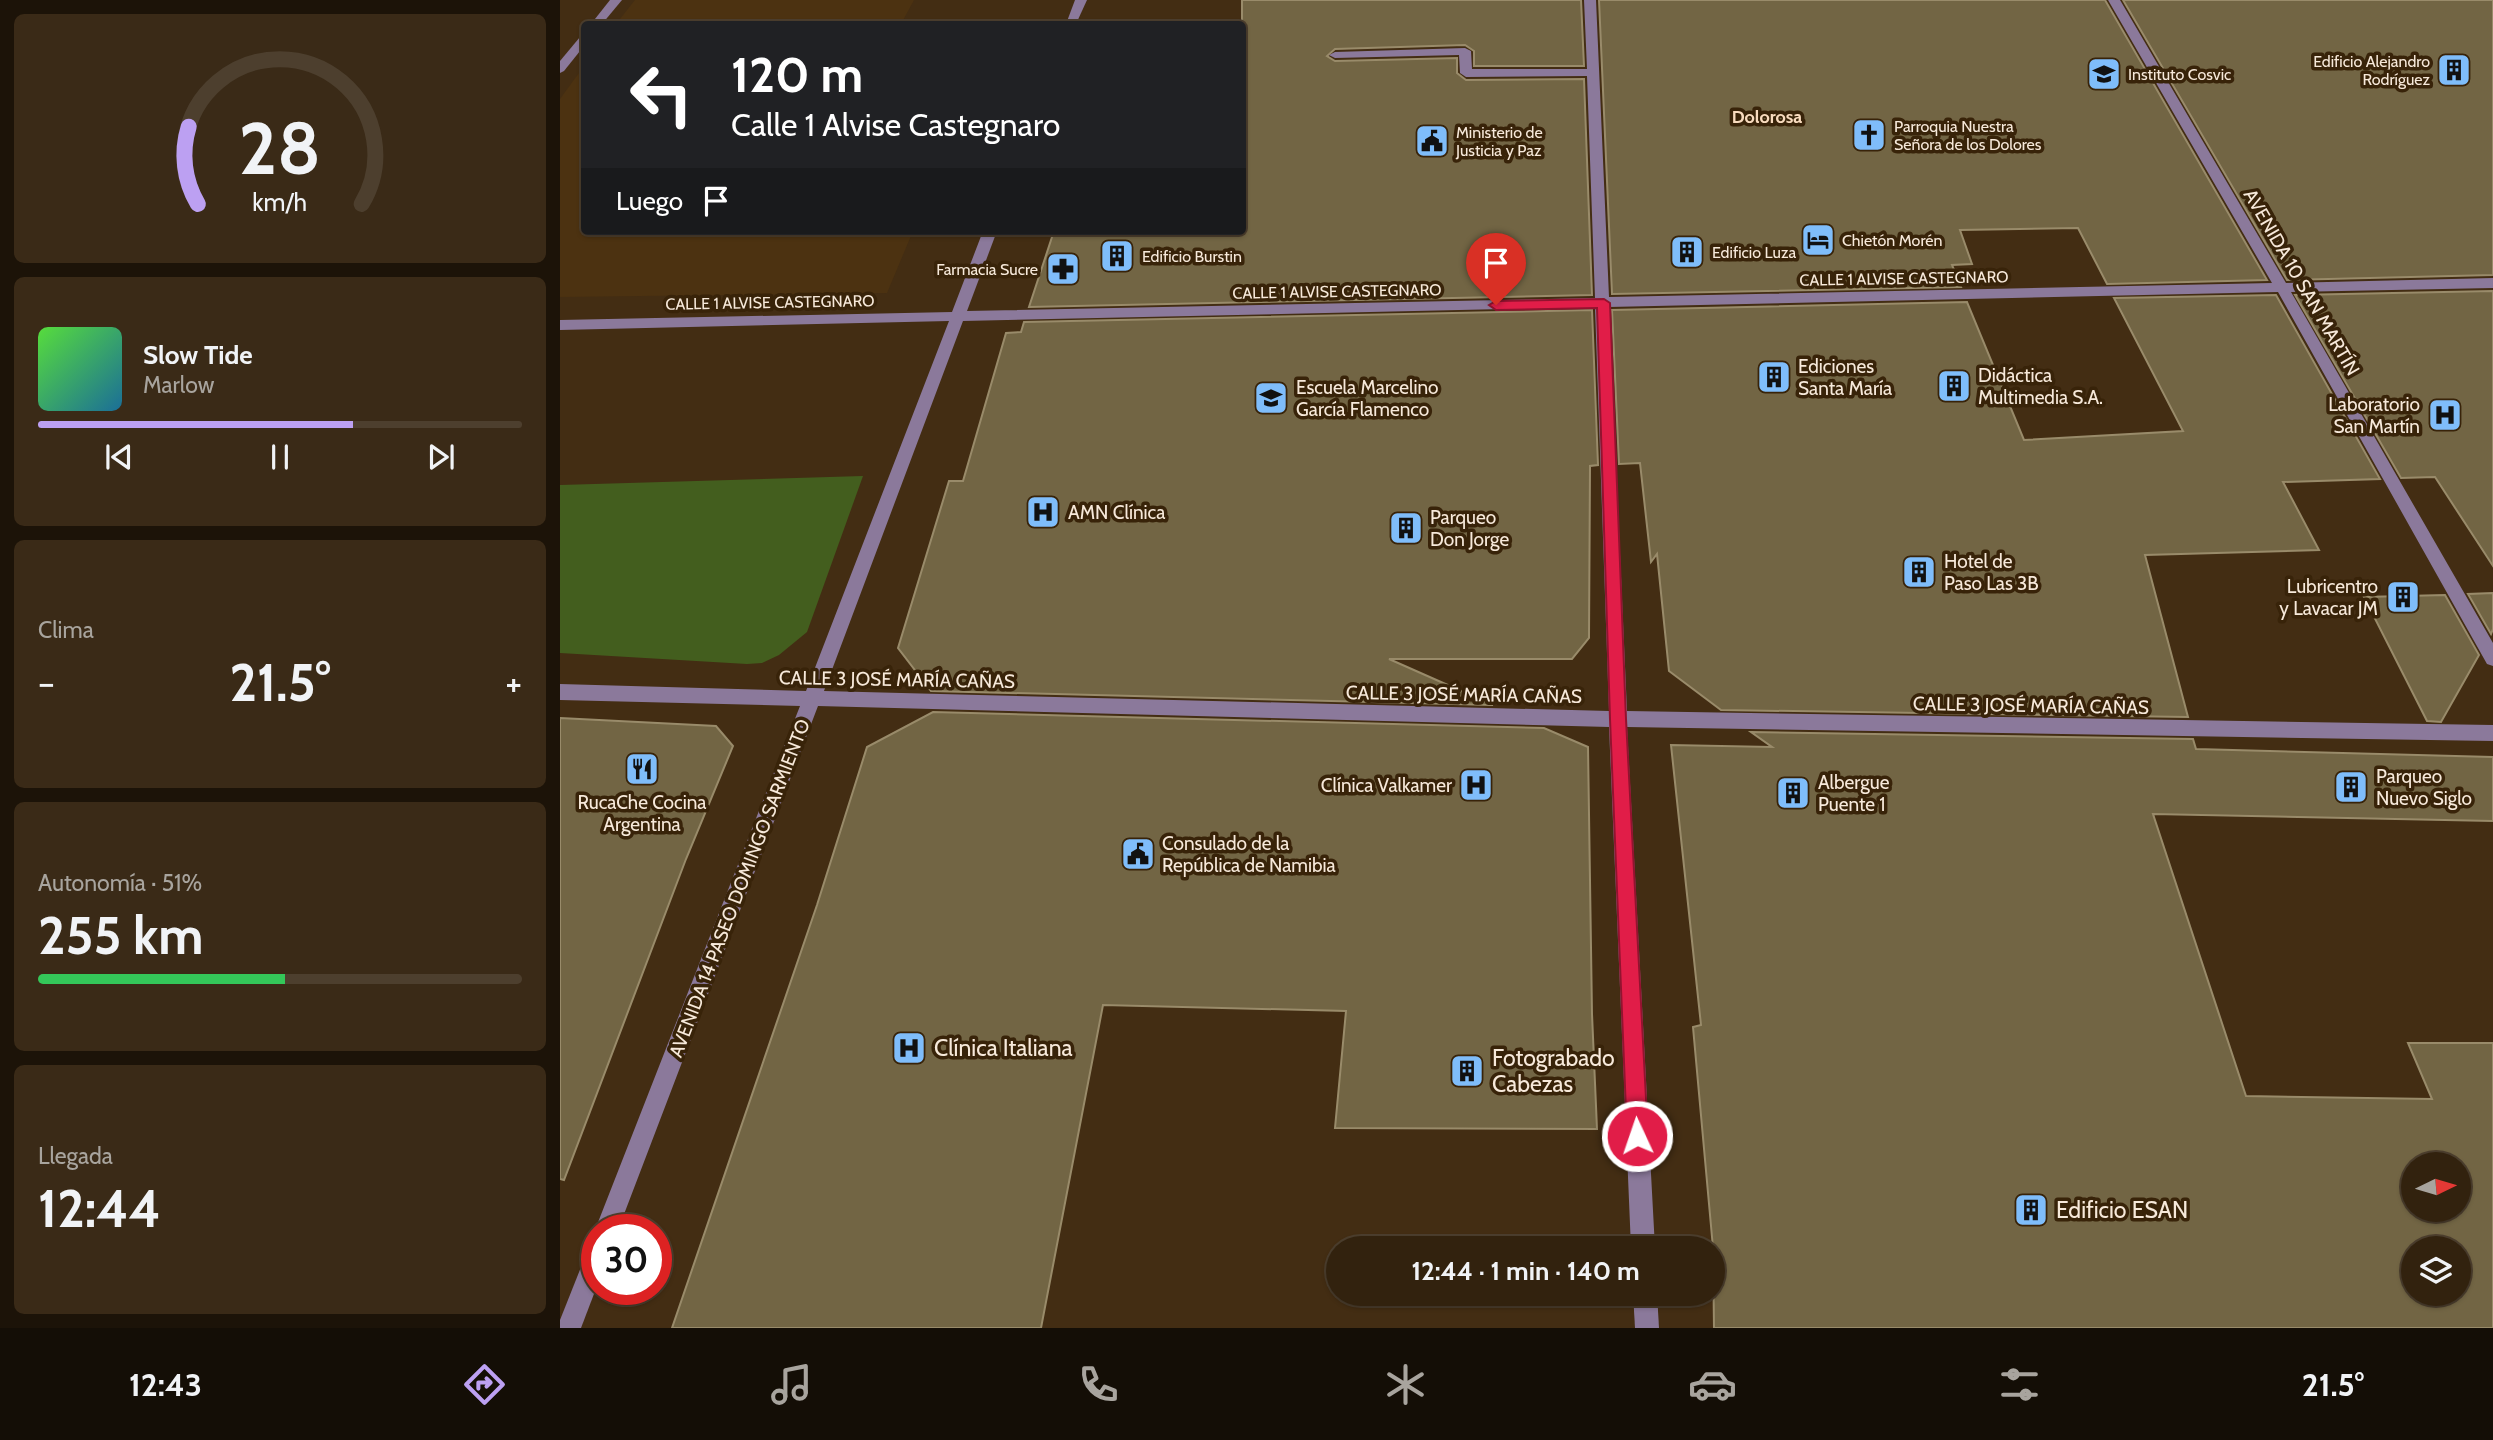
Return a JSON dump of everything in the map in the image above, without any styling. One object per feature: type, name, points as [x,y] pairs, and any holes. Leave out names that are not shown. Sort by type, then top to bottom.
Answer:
[{"type":"street","points":[[598,21],[615,0]]},
{"type":"street","points":[[1072,21],[1081,0]]},
{"type":"street","points":[[1590,0],[1604,303],[1618,719],[1642,1236]]},
{"type":"street","name":"AVENIDA 10 SAN MARTÍN","points":[[2114,0],[2281,286],[2493,659]]},
{"type":"street","points":[[560,69],[581,43]]},
{"type":"street","points":[[1335,55],[1465,51],[1466,73],[1593,72]]},
{"type":"street","name":"AVENIDA 14 PASEO DOMINGO SARMIENTO","points":[[613,1214],[988,235]]},
{"type":"street","name":"CALLE 1 ALVISE CASTEGNARO","points":[[560,325],[2493,283]]},
{"type":"street","name":"CALLE 3 JOSÉ MARÍA CAÑAS","points":[[560,692],[1618,719],[2493,733]]},
{"type":"street","points":[[569,1328],[581,1297]]},
{"type":"street","points":[[1646,1306],[1647,1328]]},
{"type":"shaded area","points":[[635,0],[914,0],[903,21],[618,21]]},
{"type":"shaded area","points":[[581,70],[581,235],[911,235],[887,293],[560,297],[560,99]]},
{"type":"green space","points":[[863,476],[807,632],[779,655],[762,663],[747,664],[560,653],[560,485]]},
{"type":"building","points":[[1242,0],[1581,0],[1584,66],[1474,66],[1474,51],[1465,45],[1335,49],[1327,56],[1335,61],[1457,58],[1457,73],[1466,80],[1584,79],[1592,295],[1029,307],[1053,235],[1246,235],[1246,21],[1242,21]]},
{"type":"building","points":[[1599,0],[2105,0],[2267,280],[2107,284],[2078,228],[1960,230],[1972,264],[1952,265],[1961,287],[1612,294]]},
{"type":"building","points":[[2123,0],[2493,0],[2493,275],[2287,280]]},
{"type":"building","points":[[2493,291],[2493,566],[2435,477],[2401,478],[2295,295]]},
{"type":"building","points":[[2276,295],[2380,479],[2283,482],[2319,550],[2145,555],[2188,717],[1721,710],[1669,671],[1657,554],[1651,562],[1640,463],[1619,464],[1612,310],[1967,302],[2024,440],[2183,431],[2114,298]]},
{"type":"building","points":[[1592,310],[1598,465],[1590,466],[1589,638],[1572,659],[1389,659],[1493,705],[931,691],[898,648],[949,481],[963,481],[1006,333],[1021,332],[1024,322]]},
{"type":"building","points":[[2493,593],[2493,629],[2491,634],[2468,594]]},
{"type":"building","points":[[2445,595],[2479,655],[2441,722],[2427,721],[2364,597]]},
{"type":"building","points":[[933,712],[1544,728],[1588,747],[1592,1014],[1597,1129],[1335,1128],[1346,1011],[1103,1005],[1041,1328],[672,1328],[817,905],[867,747]]},
{"type":"building","points":[[560,718],[716,726],[733,746],[686,859],[564,1180],[560,1179]]},
{"type":"building","points":[[1751,732],[2193,739],[2196,749],[2493,757],[2493,821],[2153,814],[2246,1096],[2432,1099],[2408,1043],[2493,1043],[2493,1328],[1714,1328],[1714,1306],[1725,1306],[1725,1236],[1712,1236],[1693,1027],[1701,1025],[1671,745],[1772,747]]},
{"type":"place","name":"Edificio Alejandro Rodríguez","points":[[2454,70]]},
{"type":"place","name":"Instituto Cosvic","points":[[2104,74]]},
{"type":"place","name":"Parroquia Nuestra Señora de los Dolores","points":[[1869,135]]},
{"type":"place","name":"Ministerio de Justicia y Paz","points":[[1432,141]]},
{"type":"place","name":"Chietón Morén","points":[[1818,240]]},
{"type":"place","name":"Edificio Luza","points":[[1687,252]]},
{"type":"place","name":"Edificio Burstin","points":[[1117,256]]},
{"type":"place","name":"Farmacia Sucre","points":[[1063,269]]},
{"type":"place","name":"Ediciones Santa María","points":[[1774,377]]},
{"type":"place","name":"Didáctica Multimedia S.A.","points":[[1954,386]]},
{"type":"place","name":"Escuela Marcelino García Flamenco","points":[[1271,398]]},
{"type":"place","name":"Laboratorio San Martín","points":[[2445,415]]},
{"type":"place","name":"AMN Clínica","points":[[1043,512]]},
{"type":"place","name":"Parqueo Don Jorge","points":[[1406,528]]},
{"type":"place","name":"Hotel de Paso Las 3B","points":[[1919,572]]},
{"type":"place","name":"Lubricentro y Lavacar JM","points":[[2403,597]]},
{"type":"place","name":"RucaChe Cocina Argentina","points":[[642,769]]},
{"type":"place","name":"Clínica Valkamer","points":[[1476,785]]},
{"type":"place","name":"Parqueo Nuevo Siglo","points":[[2351,787]]},
{"type":"place","name":"Albergue Puente 1","points":[[1793,793]]},
{"type":"place","name":"Consulado de la República de Namibia","points":[[1138,854]]},
{"type":"place","name":"Clínica Italiana","points":[[909,1048]]},
{"type":"place","name":"Fotograbado Cabezas","points":[[1467,1071]]},
{"type":"place","name":"Edificio ESAN","points":[[2031,1210]]},
{"type":"district","name":"Dolorosa","points":[[1767,117]]},
{"type":"route","points":[[1496,305],[1604,303],[1618,719],[1637,1136]]}]
